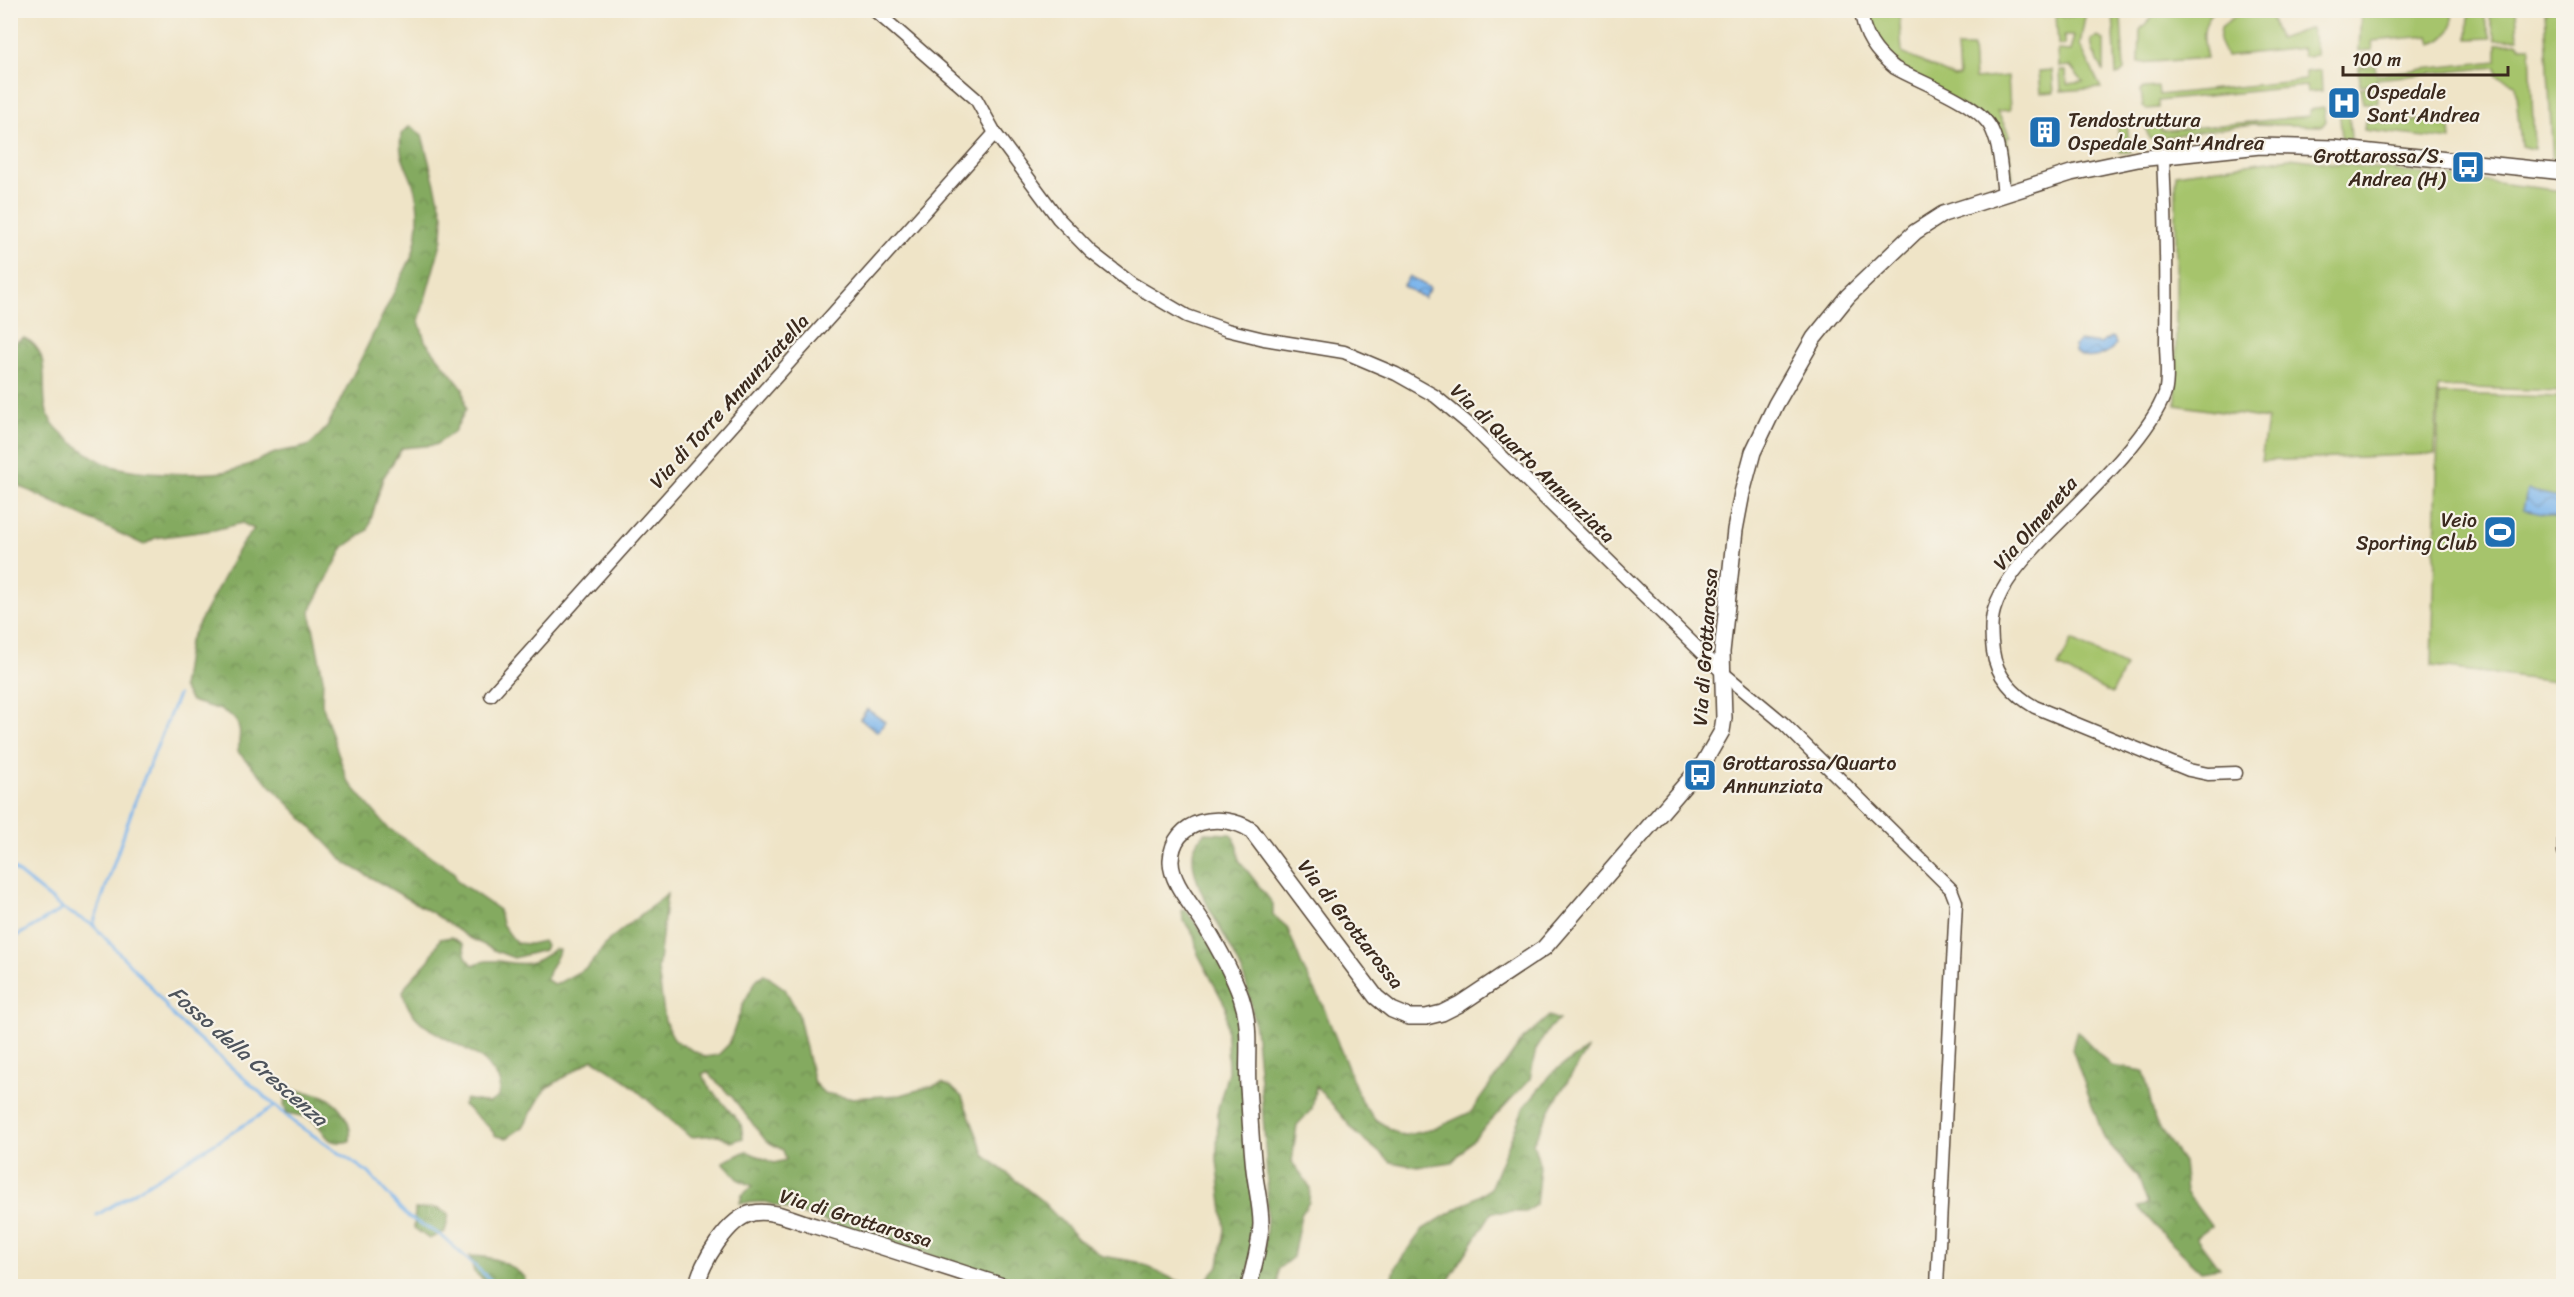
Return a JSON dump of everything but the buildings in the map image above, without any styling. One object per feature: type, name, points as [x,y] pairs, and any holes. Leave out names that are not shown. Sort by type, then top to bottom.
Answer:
[{"type":"street","name":"Via di Quarto Annunziata","points":[[874,10],[976,99],[996,133],[1058,218],[1109,267],[1157,300],[1187,316],[1227,330],[1264,339],[1344,352],[1396,374],[1435,396],[1471,426],[1723,673],[1784,723],[1953,892],[1956,902],[1936,1287]]},
{"type":"street","points":[[1861,10],[1865,34],[1887,62],[1901,72],[1973,109],[1986,121],[1996,142],[2004,194]]},
{"type":"street","name":"Via di Torre Annunziatella","points":[[491,695],[996,133]]},
{"type":"street","name":"Via di Grottarossa","points":[[1249,1287],[1258,1251],[1261,1222],[1248,1084],[1250,1037],[1241,998],[1223,956],[1177,882],[1171,864],[1172,847],[1176,838],[1190,826],[1207,820],[1239,823],[1261,841],[1376,997],[1392,1010],[1409,1017],[1426,1017],[1442,1013],[1460,1004],[1544,948],[1703,764],[1722,730],[1724,718],[1722,652],[1735,530],[1753,452],[1776,404],[1814,338],[1848,296],[1915,232],[1943,214],[2071,173],[2163,156],[2260,146],[2311,146],[2564,172]]},
{"type":"street","name":"Via Olmeneta","points":[[2163,156],[2166,391],[2152,420],[2010,578],[1995,608],[1991,629],[1992,648],[1998,670],[2006,682],[2016,694],[2035,707],[2189,770],[2208,774],[2236,773]]},
{"type":"street","points":[[2564,838],[2564,852]]},
{"type":"street","name":"Via di Grottarossa","points":[[697,1287],[703,1266],[729,1228],[743,1216],[758,1212],[831,1231],[1003,1287]]},
{"type":"green space","points":[[2158,10],[2214,11],[2205,27],[2207,58],[2139,63],[2140,30]]},
{"type":"green space","points":[[2243,10],[2269,11],[2279,39],[2311,28],[2317,55],[2304,56],[2302,48],[2226,56],[2219,41],[2221,27]]},
{"type":"green space","points":[[1864,11],[1899,11],[1902,53],[1954,77],[1959,76],[1957,47],[1973,47],[1975,79],[2008,76],[2010,110],[1997,111],[2010,136],[2007,138],[2013,179],[2008,180],[1996,126],[1906,71],[1874,42]]},
{"type":"green space","points":[[2074,11],[2086,11],[2080,45],[2101,88],[2061,91],[2060,71],[2066,71],[2067,84],[2083,82],[2070,66],[2059,67],[2058,50],[2070,51],[2074,36],[2064,36],[2064,45],[2058,45],[2056,15],[2074,16]]},
{"type":"green space","points":[[2113,11],[2121,17],[2124,70],[2116,75]]},
{"type":"green space","points":[[2361,11],[2451,11],[2452,22],[2446,36],[2431,44],[2429,36],[2372,41],[2373,50],[2359,51]]},
{"type":"green space","points":[[2469,11],[2482,11],[2491,38],[2468,39]]},
{"type":"green space","points":[[2488,11],[2516,11],[2518,39],[2496,40]]},
{"type":"green space","points":[[2545,11],[2562,11],[2563,165],[2553,165]]},
{"type":"green space","points":[[2097,37],[2104,40],[2104,72],[2093,51],[2091,40]]},
{"type":"green space","points":[[2518,43],[2519,46],[2530,46],[2534,149],[2521,146],[2515,84],[2497,76],[2496,67],[2376,79],[2376,83],[2360,85],[2359,67],[2375,65],[2376,74],[2497,61],[2497,44]]},
{"type":"green space","points":[[2052,70],[2054,92],[2041,93],[2039,71]]},
{"type":"green space","points":[[2321,70],[2322,91],[2307,92],[2306,86],[2158,101],[2158,108],[2146,109],[2143,106],[2141,91],[2144,88],[2158,87],[2159,95],[2305,80],[2305,72]]},
{"type":"green space","points":[[2376,86],[2378,103],[2363,103],[2360,88]]},
{"type":"green space","points":[[2348,98],[2350,140],[2342,138],[2338,99]]},
{"type":"green space","points":[[2324,108],[2326,121],[2322,126],[2253,124],[2149,139],[2146,128],[2160,124],[2161,131],[2309,116],[2309,110]]},
{"type":"green space","points":[[2449,117],[2451,140],[2364,130],[2365,121],[2380,120],[2381,124]]},
{"type":"green space","points":[[2122,123],[2127,124],[2130,152],[2120,152],[2118,127]]},
{"type":"green space","points":[[410,126],[422,135],[443,215],[442,239],[419,321],[425,341],[463,389],[466,409],[454,432],[435,445],[402,448],[383,478],[368,530],[344,547],[310,611],[323,678],[322,704],[347,780],[387,827],[454,872],[457,881],[499,910],[502,924],[516,943],[530,944],[543,941],[546,945],[544,950],[514,958],[468,937],[431,912],[347,864],[238,752],[240,730],[232,716],[219,709],[191,701],[182,687],[189,642],[239,548],[254,529],[242,523],[214,530],[155,538],[144,545],[19,486],[17,470],[11,458],[11,344],[24,338],[34,344],[40,353],[43,363],[46,407],[53,424],[76,445],[109,465],[136,471],[210,473],[242,467],[279,452],[312,443],[327,427],[412,256],[418,229],[418,211],[413,184],[402,155],[400,142],[401,134]]},
{"type":"green space","points":[[2290,158],[2563,191],[2563,391],[2438,387],[2435,454],[2261,461],[2267,419],[2176,405],[2176,174]]},
{"type":"green space","name":"Veio Sporting Club","points":[[2439,394],[2563,397],[2563,683],[2432,666]]},
{"type":"green space","points":[[2072,640],[2125,666],[2112,694],[2058,667]]},
{"type":"green space","points":[[1205,833],[1231,834],[1238,846],[1239,860],[1273,904],[1273,915],[1287,927],[1303,968],[1321,1001],[1362,1103],[1376,1120],[1402,1136],[1434,1129],[1471,1112],[1522,1040],[1549,1016],[1559,1020],[1550,1027],[1536,1049],[1530,1079],[1452,1162],[1418,1167],[1391,1162],[1357,1134],[1316,1086],[1312,1109],[1297,1125],[1292,1162],[1310,1187],[1309,1202],[1301,1215],[1293,1257],[1278,1269],[1278,1286],[1257,1286],[1266,1238],[1267,1189],[1255,1032],[1251,1003],[1243,974],[1196,878],[1193,862],[1194,848]]},
{"type":"green space","points":[[667,894],[658,970],[665,1021],[675,1041],[705,1057],[718,1055],[729,1044],[743,1004],[757,979],[764,974],[785,989],[798,1013],[814,1083],[824,1093],[849,1098],[901,1095],[942,1083],[951,1087],[962,1097],[985,1156],[1042,1201],[1078,1239],[1103,1256],[1138,1262],[1192,1286],[1027,1286],[765,1202],[740,1203],[742,1195],[753,1186],[739,1180],[723,1162],[746,1151],[774,1163],[786,1160],[783,1150],[766,1141],[732,1097],[707,1072],[702,1074],[709,1087],[741,1124],[743,1138],[731,1142],[719,1135],[690,1137],[624,1079],[593,1059],[545,1089],[523,1127],[507,1138],[496,1136],[463,1105],[466,1099],[489,1103],[498,1097],[500,1081],[482,1059],[435,1032],[414,1016],[403,992],[407,984],[429,960],[440,939],[451,937],[463,944],[466,957],[473,965],[494,961],[522,964],[542,958],[554,949],[559,950],[547,976],[547,980],[555,985],[588,967],[609,940]]},
{"type":"green space","points":[[1182,910],[1186,910],[1211,944],[1237,992],[1259,1191],[1247,1286],[1192,1286],[1206,1280],[1219,1265],[1225,1230],[1217,1160],[1218,1108],[1228,1072],[1226,1007],[1198,954],[1194,936],[1183,919]]},
{"type":"green space","points":[[2077,1031],[2111,1066],[2144,1071],[2155,1121],[2183,1162],[2186,1192],[2211,1226],[2196,1237],[2219,1268],[2201,1271],[2138,1207],[2148,1205],[2138,1177],[2104,1138],[2072,1049]]},
{"type":"green space","points":[[1588,1049],[1553,1104],[1533,1143],[1540,1166],[1536,1204],[1526,1212],[1492,1212],[1445,1286],[1390,1286],[1396,1266],[1423,1229],[1490,1189],[1524,1107],[1554,1071]]},
{"type":"green space","points":[[292,1090],[322,1095],[331,1100],[348,1122],[350,1141],[334,1142],[311,1119],[287,1113],[284,1105],[286,1093]]},
{"type":"green space","points":[[437,1208],[449,1214],[445,1232],[429,1239],[414,1228],[415,1209]]},
{"type":"green space","points":[[470,1256],[487,1257],[512,1267],[525,1277],[523,1286],[491,1286],[474,1272]]},
{"type":"water","points":[[1409,276],[1430,288],[1424,298],[1403,286]]},
{"type":"water","points":[[2110,337],[2114,338],[2116,344],[2102,355],[2085,357],[2075,352],[2075,346],[2079,341],[2100,344]]},
{"type":"water","points":[[2527,490],[2563,498],[2562,518],[2523,510]]},
{"type":"water","points":[[867,709],[885,722],[878,732],[860,719]]},
{"type":"waterway","points":[[93,925],[136,798],[178,695]]},
{"type":"waterway","name":"Fosso della Crescenza","points":[[10,866],[63,909],[93,925],[151,987],[176,1019],[295,1123],[369,1173],[408,1217],[442,1236],[497,1286]]},
{"type":"waterway","points":[[10,940],[63,909]]},
{"type":"waterway","points":[[97,1215],[275,1106]]},
{"type":"place","name":"Ospedale Sant'Andrea","points":[[2344,103]]},
{"type":"place","name":"Tendostruttura Ospedale Sant'Andrea","points":[[2045,132]]},
{"type":"place","name":"Grottarossa/S. Andrea (H)","points":[[2468,167]]},
{"type":"place","name":"Veio Sporting Club","points":[[2500,532]]},
{"type":"place","name":"Grottarossa/Quarto Annunziata","points":[[1700,775]]}]
